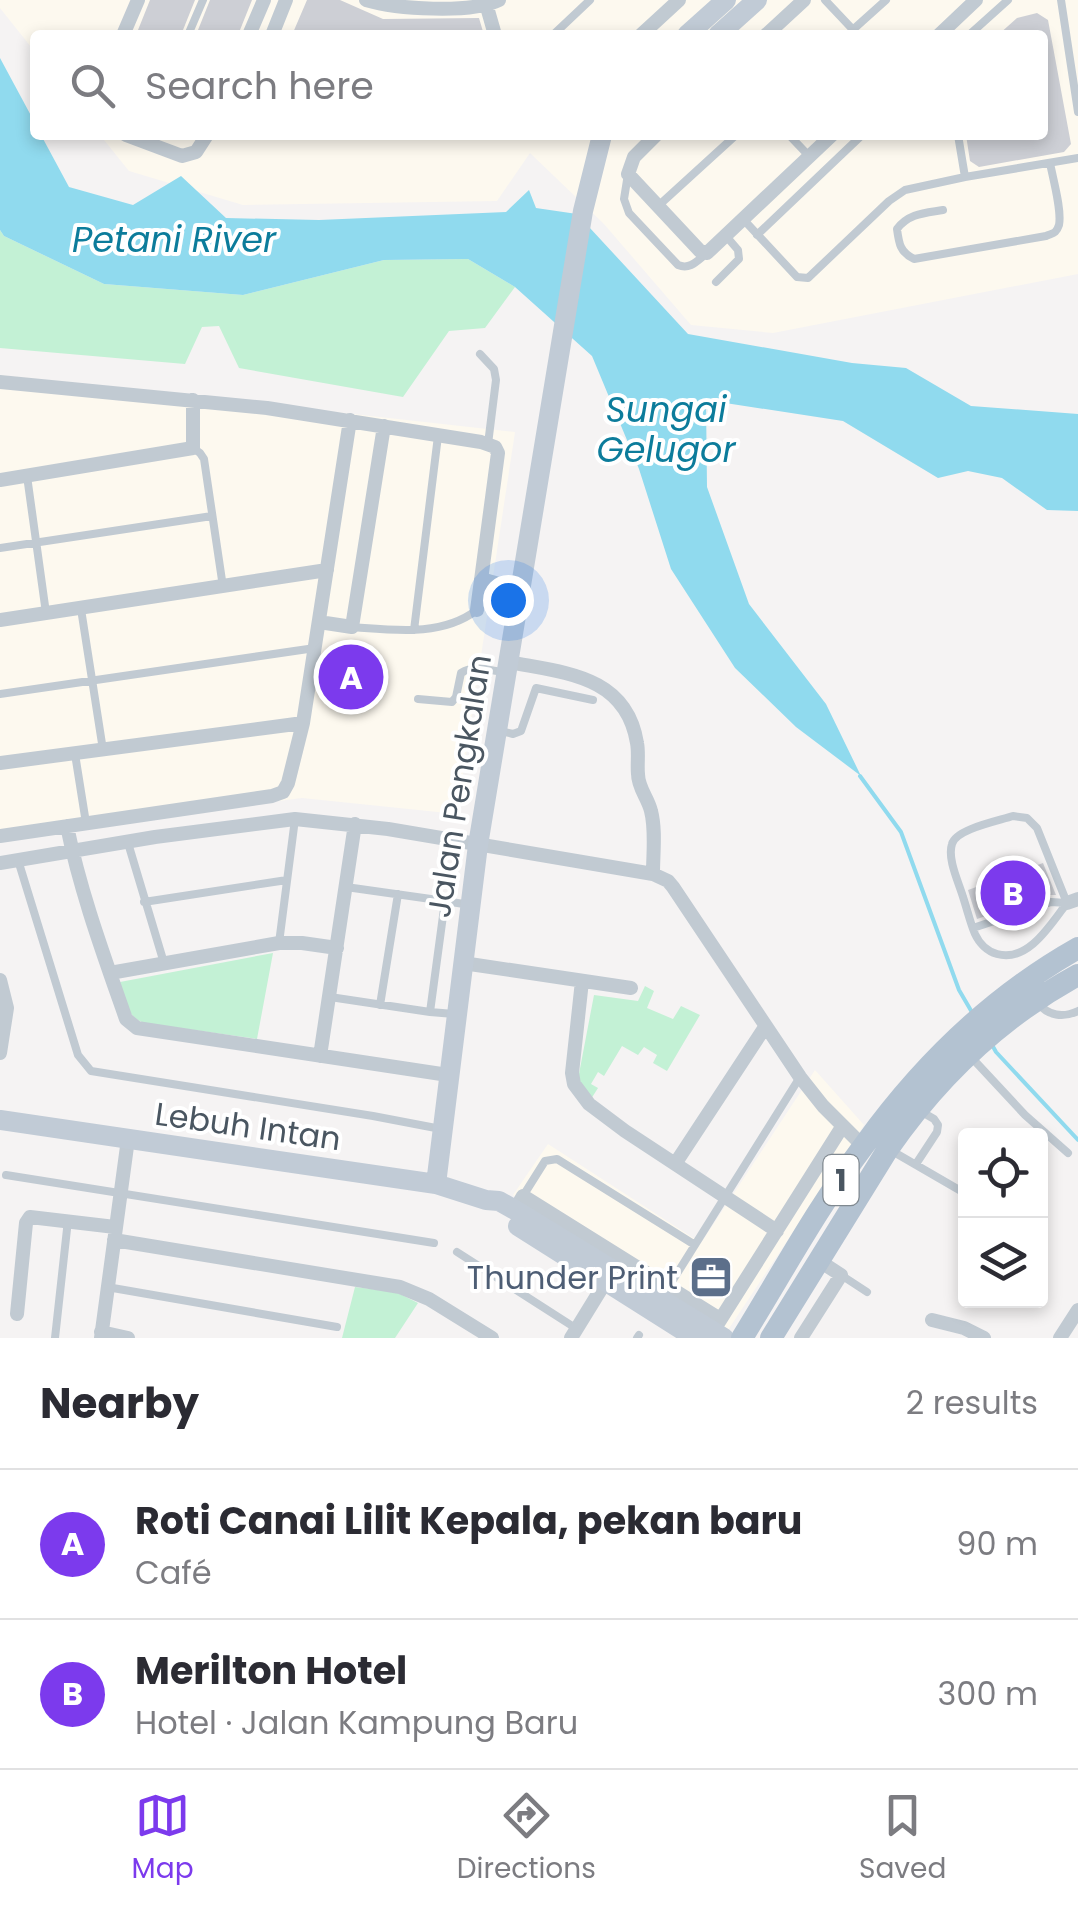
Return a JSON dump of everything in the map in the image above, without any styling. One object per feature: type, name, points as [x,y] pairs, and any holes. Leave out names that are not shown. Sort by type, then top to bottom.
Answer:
[{"type":"main road","points":[[693,30],[726,0]]},
{"type":"main road","points":[[724,30],[751,5]]},
{"type":"main road","name":"Jalan Pengkalan","points":[[436,1184],[478,844],[582,211],[600,140]]},
{"type":"main road","name":"Jalan Pengkalan","points":[[596,162],[614,140]]},
{"type":"main road","name":"1","points":[[771,1338],[888,1149],[918,1109],[972,1054],[1014,988],[1077,949]]},
{"type":"main road","name":"1","points":[[998,1014],[1035,1000],[1078,976]]},
{"type":"main road","name":"1","points":[[742,1338],[863,1146],[910,1088],[972,1054]]},
{"type":"main road","name":"Lebuh Intan","points":[[0,1120],[436,1184],[486,1200],[519,1203],[664,1293],[713,1332]]},
{"type":"main road","name":"Lebuh Intan","points":[[486,1200],[508,1220],[606,1282],[713,1332]]},
{"type":"street","points":[[125,30],[138,0]]},
{"type":"street","points":[[251,30],[264,0]]},
{"type":"street","points":[[274,30],[286,0]]},
{"type":"street","points":[[366,0],[406,8],[490,2],[494,30]]},
{"type":"street","points":[[647,30],[680,0]]},
{"type":"street","points":[[771,30],[804,0]]},
{"type":"street","points":[[944,30],[976,0]]},
{"type":"street","points":[[751,5],[765,30]]},
{"type":"street","points":[[148,140],[182,156],[200,149],[204,140]]},
{"type":"street","points":[[651,140],[634,157],[628,174],[700,251],[707,253],[827,140]]},
{"type":"street","points":[[0,382],[194,400],[350,420],[495,446],[498,453],[477,610]]},
{"type":"street","points":[[0,480],[193,448],[194,400]]},
{"type":"street","points":[[0,836],[283,792],[303,723],[350,420]]},
{"type":"street","points":[[319,622],[352,627],[384,426]]},
{"type":"street","points":[[0,620],[327,570]]},
{"type":"street","points":[[482,579],[520,590]]},
{"type":"street","points":[[508,667],[588,680],[600,684],[620,702],[637,741],[638,779],[652,814],[653,874]]},
{"type":"street","points":[[0,763],[303,723]]},
{"type":"street","points":[[0,863],[295,819],[355,824],[653,874],[673,887],[800,1077],[863,1146]]},
{"type":"street","points":[[320,1056],[355,824]]},
{"type":"street","points":[[66,826],[126,1019],[138,1028],[448,1076]]},
{"type":"street","points":[[110,973],[280,943],[337,948]]},
{"type":"street","points":[[462,964],[631,988]]},
{"type":"street","points":[[0,980],[7,1018],[0,1053]]},
{"type":"street","points":[[582,981],[572,1073],[574,1084],[588,1104],[778,1230]]},
{"type":"street","points":[[675,1164],[765,1027]]},
{"type":"street","points":[[713,1332],[842,1126]]},
{"type":"street","points":[[128,1139],[101,1335],[128,1338]]},
{"type":"street","points":[[17,1314],[28,1219],[34,1216],[400,1287],[429,1299],[492,1338]]},
{"type":"street","points":[[801,1338],[841,1275],[818,1260]]},
{"type":"street","points":[[574,1334],[606,1282]]},
{"type":"street","points":[[1060,1338],[1078,1310]]},
{"type":"street","points":[[932,1320],[960,1333],[984,1338]]},
{"type":"lane","points":[[190,30],[204,0]]},
{"type":"lane","points":[[558,30],[590,0]]},
{"type":"lane","points":[[824,0],[850,30]]},
{"type":"lane","points":[[856,30],[886,0]]},
{"type":"lane","points":[[975,30],[1008,0]]},
{"type":"lane","points":[[1061,0],[1078,112]]},
{"type":"lane","points":[[657,207],[731,140]]},
{"type":"lane","points":[[794,140],[809,156]]},
{"type":"lane","points":[[757,235],[857,140]]},
{"type":"lane","points":[[959,140],[965,177]]},
{"type":"lane","points":[[743,219],[797,277],[808,278],[906,190],[1078,158]]},
{"type":"lane","points":[[943,210],[902,222],[897,229],[903,254],[914,260],[1054,233],[1058,211],[1050,163]]},
{"type":"lane","points":[[628,174],[624,198],[629,213],[678,265],[692,266],[707,253]]},
{"type":"lane","points":[[716,282],[739,258],[738,250],[726,236]]},
{"type":"lane","points":[[480,354],[494,369],[496,380],[488,444]]},
{"type":"lane","points":[[414,630],[438,435]]},
{"type":"lane","points":[[193,448],[204,459],[223,587]]},
{"type":"lane","points":[[26,476],[46,614]]},
{"type":"lane","points":[[0,548],[212,516]]},
{"type":"lane","points":[[81,608],[102,750]]},
{"type":"lane","points":[[352,627],[414,630],[453,624],[477,610]]},
{"type":"lane","points":[[0,694],[314,648]]},
{"type":"lane","points":[[418,699],[452,702],[461,673],[508,667]]},
{"type":"lane","points":[[497,730],[513,734],[521,731],[536,688],[592,700]]},
{"type":"lane","points":[[76,753],[86,824]]},
{"type":"lane","points":[[1013,816],[1027,818],[1038,828],[1072,901],[1025,950],[998,955],[986,949],[976,936],[952,858],[952,844],[960,833],[1013,816]]},
{"type":"lane","points":[[280,943],[295,819]]},
{"type":"lane","points":[[127,842],[164,963]]},
{"type":"lane","points":[[18,860],[78,1055],[90,1071],[442,1130]]},
{"type":"lane","points":[[144,902],[287,880]]},
{"type":"lane","points":[[346,887],[470,904]]},
{"type":"lane","points":[[380,1005],[398,894]]},
{"type":"lane","points":[[430,1012],[445,901]]},
{"type":"lane","points":[[973,928],[1051,902],[1072,901]]},
{"type":"lane","points":[[330,996],[456,1014]]},
{"type":"lane","points":[[1035,1000],[1056,1016],[1078,1012]]},
{"type":"lane","points":[[972,1054],[1024,1116],[1068,1152]]},
{"type":"lane","points":[[664,1293],[800,1077]]},
{"type":"lane","points":[[916,1164],[938,1125],[918,1109]]},
{"type":"lane","points":[[888,1149],[958,1189]]},
{"type":"lane","points":[[519,1203],[545,1161],[557,1159],[695,1245]]},
{"type":"lane","points":[[6,1175],[434,1243]]},
{"type":"lane","points":[[55,1338],[68,1220]]},
{"type":"lane","points":[[457,1252],[574,1334]]},
{"type":"lane","points":[[841,1275],[867,1292]]},
{"type":"lane","points":[[107,1286],[337,1328]]},
{"type":"shaded area","points":[[0,0],[1078,0],[1078,274],[773,333],[691,325],[604,224],[530,153],[497,201],[243,205],[129,171],[104,140],[1048,140],[1048,30],[30,30],[30,46],[0,8]]},
{"type":"shaded area","points":[[0,375],[515,432],[457,814],[302,798],[0,838]]},
{"type":"shaded area","points":[[815,1070],[864,1125],[726,1333],[513,1195],[548,1144],[701,1243]]},
{"type":"green space","points":[[0,230],[4,236],[104,284],[243,295],[384,260],[468,259],[515,287],[485,328],[449,331],[403,397],[239,368],[219,326],[202,327],[185,364],[0,348]]},
{"type":"green space","points":[[273,953],[257,1039],[144,1023],[130,1012],[120,982]]},
{"type":"green space","points":[[645,986],[654,991],[647,1008],[673,1019],[681,1006],[700,1015],[667,1071],[653,1063],[657,1055],[644,1047],[638,1055],[622,1046],[604,1076],[598,1072],[591,1084],[598,1088],[591,1099],[578,1079],[594,995],[638,1001]]},
{"type":"green space","points":[[355,1287],[396,1292],[418,1303],[395,1338],[342,1338]]},
{"type":"water","name":"Petani River","points":[[0,58],[30,114],[30,140],[44,140],[69,187],[133,205],[181,176],[226,218],[319,220],[506,212],[529,190],[536,208],[577,214],[688,334],[852,363],[906,368],[971,406],[1078,414],[1078,511],[1047,510],[1002,478],[968,471],[938,478],[843,421],[706,400],[707,487],[749,604],[826,704],[861,776],[796,727],[735,668],[671,569],[639,469],[592,356],[515,287],[468,259],[384,260],[243,295],[104,284],[4,236],[0,230]]},
{"type":"building","points":[[150,0],[195,0],[183,30],[138,30]]},
{"type":"building","points":[[210,0],[252,0],[240,30],[198,30]]},
{"type":"building","points":[[307,0],[340,0],[383,19],[479,18],[483,30],[294,30]]},
{"type":"building","points":[[1037,13],[1048,20],[1071,144],[1064,152],[979,167],[970,161],[967,140],[1048,140],[1048,30],[1004,30],[1017,18]]},
{"type":"building","points":[[1043,863],[1056,895],[977,919],[968,890]]},
{"type":"waterway","name":"Sungai Gelugor","points":[[860,776],[901,832],[959,990],[973,1014]]},
{"type":"waterway","name":"Sungai Gelugor","points":[[991,1043],[1078,1140]]},
{"type":"place","name":"Roti Canai Lilit Kepala, pekan baru","points":[[351,677]]},
{"type":"place","name":"Merilton Hotel","points":[[1013,893]]},
{"type":"place","name":"Thunder Print","points":[[711,1277]]}]
